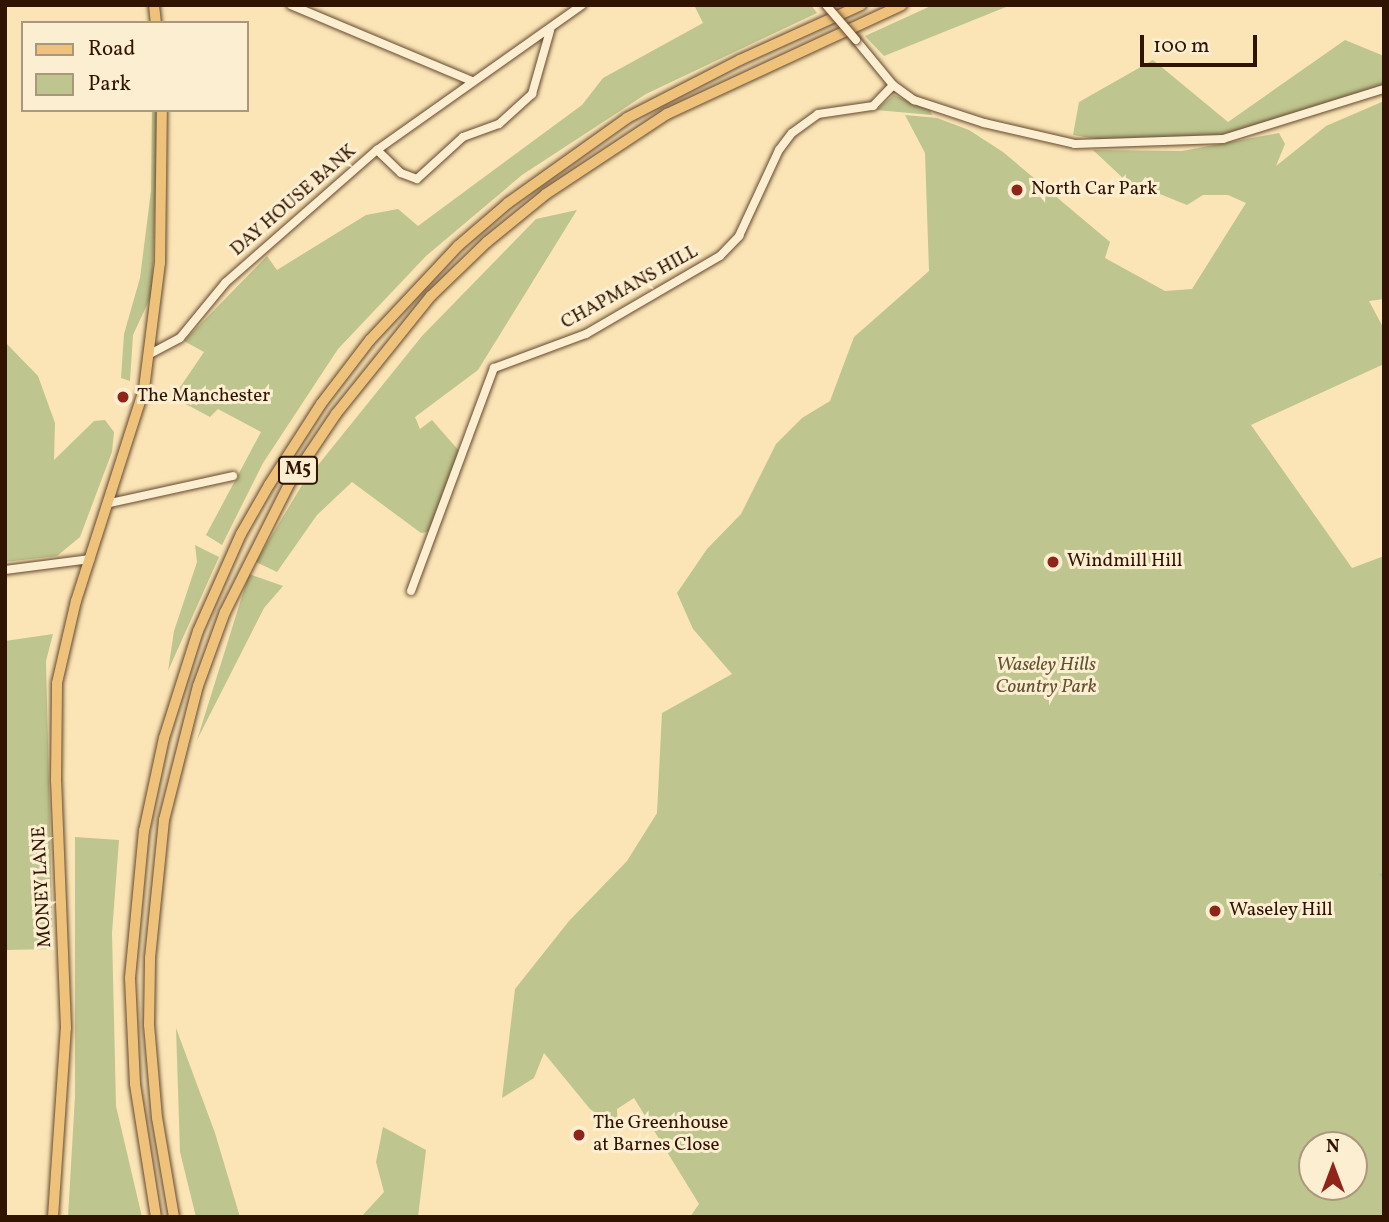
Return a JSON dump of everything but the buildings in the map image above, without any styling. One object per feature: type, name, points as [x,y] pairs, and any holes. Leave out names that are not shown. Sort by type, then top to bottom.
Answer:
[{"type":"highway","name":"M5","points":[[156,1217],[135,1084],[130,978],[144,831],[164,738],[198,631],[230,556],[269,485],[321,404],[370,340],[448,256],[508,203],[627,118],[740,60],[861,5]]},
{"type":"highway","name":"M5","points":[[174,1217],[157,1118],[149,1025],[150,958],[164,820],[198,686],[225,611],[289,484],[336,414],[431,296],[487,242],[545,194],[667,114],[902,5]]},
{"type":"main road","name":"MONEY LANE","points":[[53,1217],[66,1040],[54,719],[64,644],[144,389],[160,263],[162,112]]},
{"type":"street","points":[[291,5],[472,81]]},
{"type":"street","name":"DAY HOUSE BANK","points":[[148,355],[180,338],[226,282],[377,149],[582,5]]},
{"type":"street","points":[[827,5],[893,85],[936,110],[1029,135],[1105,145],[1223,139],[1384,89]]},
{"type":"street","points":[[377,149],[401,173],[417,179],[463,137],[499,124],[533,94],[550,30]]},
{"type":"street","name":"CHAPMANS HILL","points":[[411,591],[494,368],[586,334],[720,256],[744,228],[779,150],[792,133],[818,114],[873,106],[893,85]]},
{"type":"street","points":[[110,503],[233,476]]},
{"type":"street","points":[[5,570],[90,559]]},
{"type":"green space","points":[[694,5],[811,5],[817,13],[646,94],[522,175],[426,256],[338,349],[263,463],[222,545],[206,535],[261,432],[218,409],[210,417],[182,402],[170,402],[204,352],[184,341],[267,256],[277,270],[366,215],[398,209],[418,226],[582,105],[603,78],[703,23]]},
{"type":"green space","points":[[933,5],[1011,5],[884,56],[865,36]]},
{"type":"green space","points":[[1345,40],[1384,56],[1384,84],[1230,134],[1109,141],[1073,135],[1079,102],[1153,60],[1228,122]]},
{"type":"green space","points":[[894,95],[930,110],[932,115],[876,110]]},
{"type":"green space","name":"Waseley Hills Country Park","points":[[1384,101],[1384,299],[1369,301],[1384,329],[1384,364],[1251,425],[1352,568],[1384,556],[1384,1217],[690,1217],[699,1204],[634,1098],[617,1109],[618,1128],[590,1109],[544,1053],[534,1078],[502,1098],[515,989],[569,921],[627,861],[657,813],[662,713],[732,674],[693,629],[677,593],[707,549],[741,514],[776,444],[802,418],[830,401],[854,337],[929,271],[925,153],[905,115],[937,118],[969,130],[1003,152],[1110,242],[1105,258],[1165,291],[1192,289],[1246,203],[1228,195],[1203,195],[1187,205],[1125,180],[1093,150],[1182,151],[1279,133],[1285,144],[1276,166],[1326,126]]},
{"type":"green space","points":[[152,112],[158,112],[152,294],[133,335],[130,381],[121,378],[124,334],[140,278],[151,191]]},
{"type":"green space","points":[[577,210],[478,370],[415,417],[420,429],[432,420],[460,452],[428,532],[421,533],[352,482],[317,515],[277,572],[256,562],[302,485],[422,336],[536,219]]},
{"type":"green space","points":[[5,342],[38,376],[55,423],[54,460],[94,421],[105,420],[114,432],[112,452],[80,537],[57,556],[5,562]]},
{"type":"green space","points":[[195,545],[219,557],[168,671],[174,631],[197,562]]},
{"type":"green space","points":[[249,574],[283,586],[264,608],[197,740]]},
{"type":"green space","points":[[53,634],[46,661],[53,949],[5,950],[5,641]]},
{"type":"green space","points":[[75,837],[119,840],[112,933],[116,1106],[142,1217],[68,1217],[75,1096]]},
{"type":"green space","points":[[176,1028],[215,1133],[240,1217],[196,1217],[180,1152]]},
{"type":"green space","points":[[383,1127],[426,1150],[418,1217],[361,1217],[384,1192],[376,1162]]},
{"type":"waterway","points":[[1381,874],[1384,878]]},
{"type":"place","name":"North Car Park","points":[[1017,190]]},
{"type":"place","name":"The Manchester","points":[[123,397]]},
{"type":"place","name":"Windmill Hill","points":[[1053,562]]},
{"type":"place","name":"Waseley Hill","points":[[1215,911]]},
{"type":"place","name":"The Greenhouse at Barnes Close","points":[[579,1135]]}]
